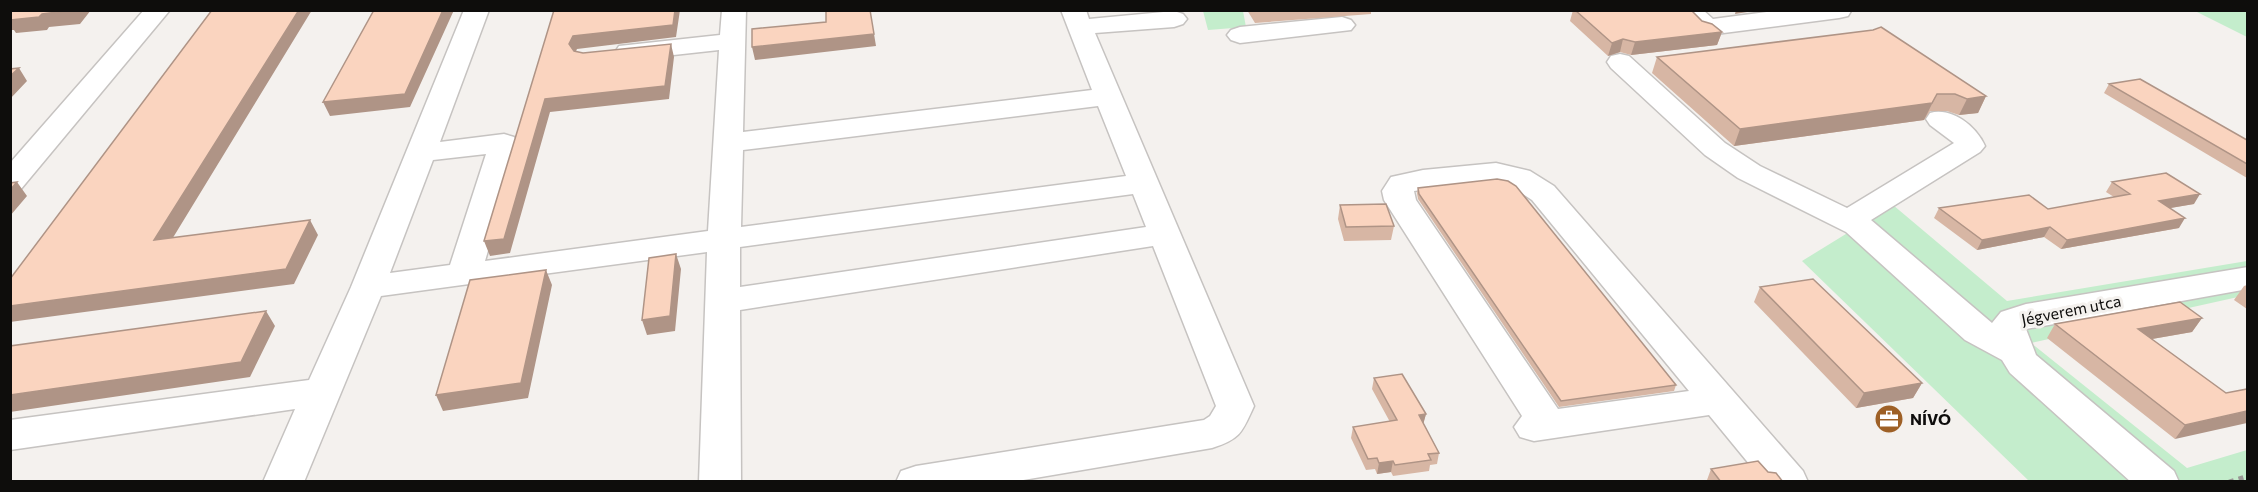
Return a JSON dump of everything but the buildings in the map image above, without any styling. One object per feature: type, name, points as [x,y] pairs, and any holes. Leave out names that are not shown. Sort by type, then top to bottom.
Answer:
[{"type":"street","points":[[10,182],[158,10]]},
{"type":"street","points":[[283,482],[368,287],[477,10]]},
{"type":"street","points":[[1233,10],[1241,38],[1342,25]]},
{"type":"street","points":[[1687,10],[1708,27],[1839,11]]},
{"type":"street","points":[[916,482],[1212,433],[1225,426],[1235,406],[1076,19],[1174,20]]},
{"type":"street","points":[[599,55],[733,26],[724,239],[720,482]]},
{"type":"street","points":[[1660,62],[1623,64],[1715,149],[1749,172],[1857,225],[1978,331],[2014,351]]},
{"type":"street","points":[[728,143],[1108,96]]},
{"type":"street","points":[[1847,221],[1970,146],[1966,137],[1940,119]]},
{"type":"street","points":[[420,153],[504,143],[464,274]]},
{"type":"street","points":[[1731,413],[1541,426],[1400,200],[1398,191],[1402,184],[1490,171],[1516,176],[1534,185],[1543,193],[1731,413],[1788,482]]},
{"type":"street","points":[[368,287],[1144,183]]},
{"type":"street","points":[[1574,204],[1738,395],[1731,413]]},
{"type":"street","points":[[723,301],[1165,234]]},
{"type":"street","name":"Jégverem utca","points":[[2158,482],[2023,364],[2014,351],[2008,327],[2014,321],[2026,316],[2247,278]]},
{"type":"street","points":[[10,435],[322,392]]},
{"type":"path","points":[[2229,482],[2247,476]]},
{"type":"green space","points":[[1203,11],[1243,11],[1246,27],[1208,30]]},
{"type":"green space","points":[[2195,11],[2247,11],[2247,37]]},
{"type":"green space","points":[[1893,205],[2007,301],[2247,261],[2247,295],[2031,343],[2187,468],[2247,450],[2247,481],[2029,481],[1802,261]]},
{"type":"place","name":"NÍVÓ","points":[[1889,419]]}]
